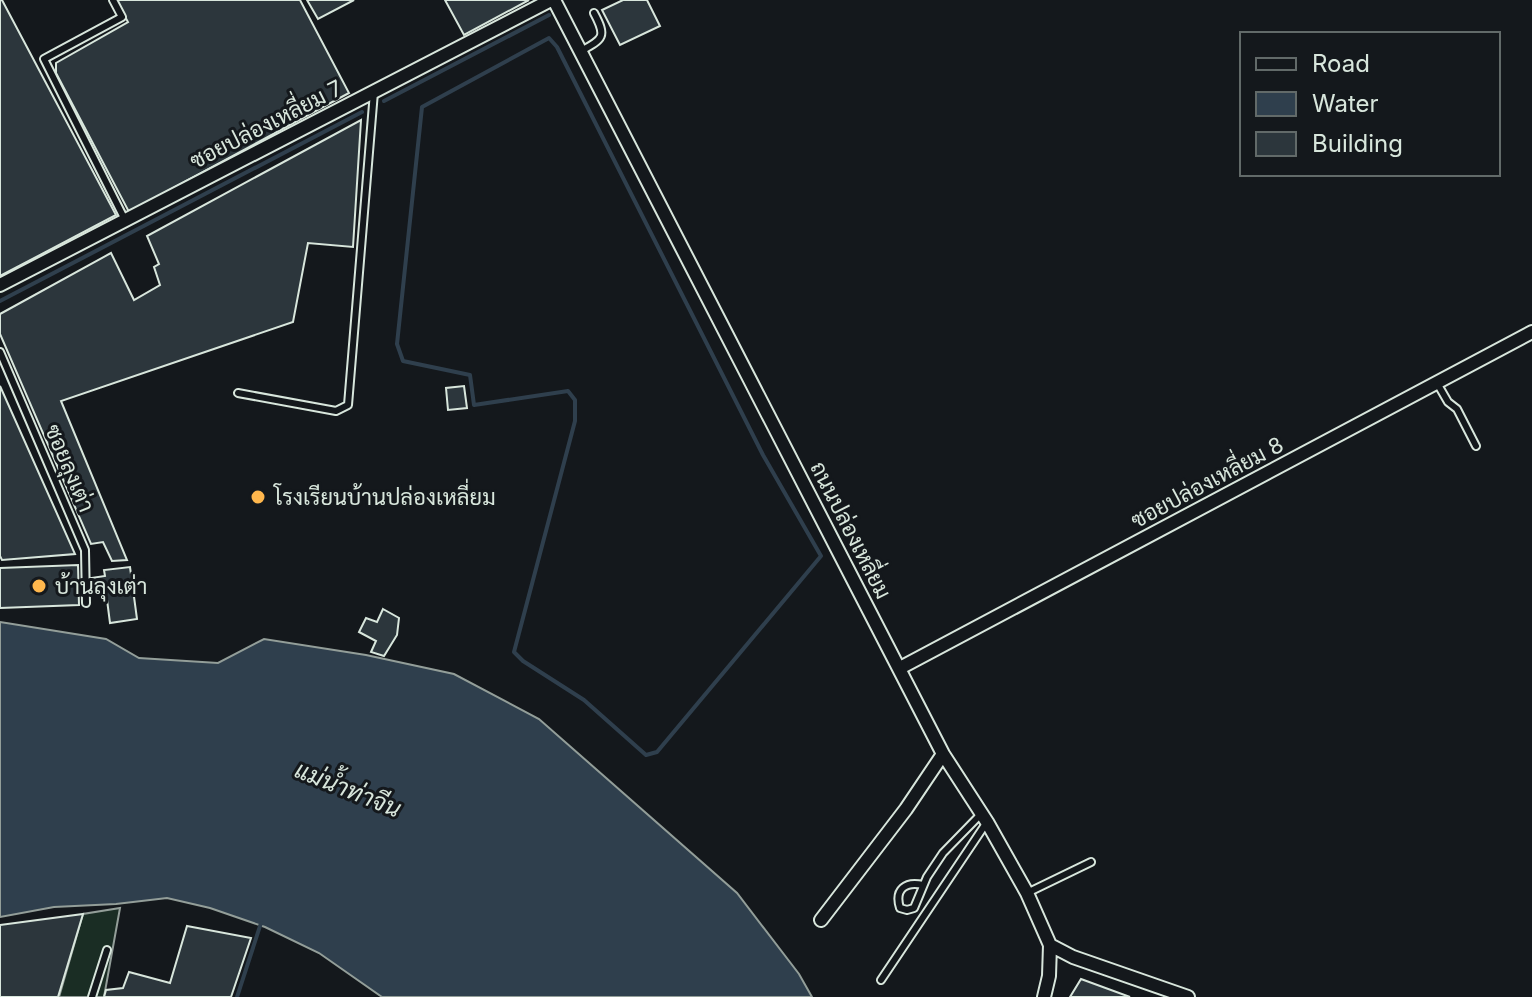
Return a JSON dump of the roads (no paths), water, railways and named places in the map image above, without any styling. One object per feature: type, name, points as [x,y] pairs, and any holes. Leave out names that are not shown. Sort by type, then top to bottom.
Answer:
[{"type":"street","name":"ซอยปล่องเหลี่ยม 7","points":[[0,285],[553,0]]},
{"type":"street","name":"ถนนปล่องเหลี่ยม","points":[[553,0],[943,754],[1027,893],[1050,945]]},
{"type":"street","name":"ซอยปล่องเหลี่ยม 8","points":[[900,668],[1532,332]]},
{"type":"street","points":[[821,920],[906,809],[943,754]]},
{"type":"street","points":[[1044,997],[1049,976],[1050,945],[1073,957],[1188,997]]},
{"type":"lane","points":[[113,0],[122,17],[44,59],[125,220]]},
{"type":"lane","points":[[581,51],[602,36],[603,29],[594,13]]},
{"type":"lane","points":[[238,393],[336,411],[348,405],[374,92]]},
{"type":"lane","name":"ซอยลุงเต่า","points":[[0,352],[85,550],[86,603]]},
{"type":"lane","points":[[1437,383],[1448,402],[1457,409],[1476,446]]},
{"type":"lane","points":[[923,885],[910,883],[903,886],[898,895],[900,908],[914,908],[923,885],[943,853],[984,818]]},
{"type":"lane","points":[[881,980],[984,818]]},
{"type":"lane","points":[[1027,893],[1091,862]]},
{"type":"lane","points":[[92,997],[107,950]]},
{"type":"water","name":"แม่น้ำท่าจีน","points":[[0,622],[106,639],[139,658],[218,663],[264,639],[366,655],[454,674],[539,719],[737,893],[799,974],[812,997],[382,997],[319,953],[265,927],[210,908],[167,898],[54,907],[0,917]]},
{"type":"waterway","points":[[384,101],[549,15]]},
{"type":"waterway","points":[[549,38],[557,47],[763,455],[821,556],[657,752],[646,755],[584,700],[514,652],[575,421],[575,400],[568,391],[474,405],[470,375],[403,361],[397,344],[422,107],[549,38]]},
{"type":"waterway","points":[[0,301],[362,112]]},
{"type":"waterway","points":[[237,997],[261,923]]},
{"type":"place","name":"โรงเรียนบ้านปล่องเหลี่ยม","points":[[258,497]]},
{"type":"place","name":"บ้านลุงเต่า","points":[[39,586]]}]
